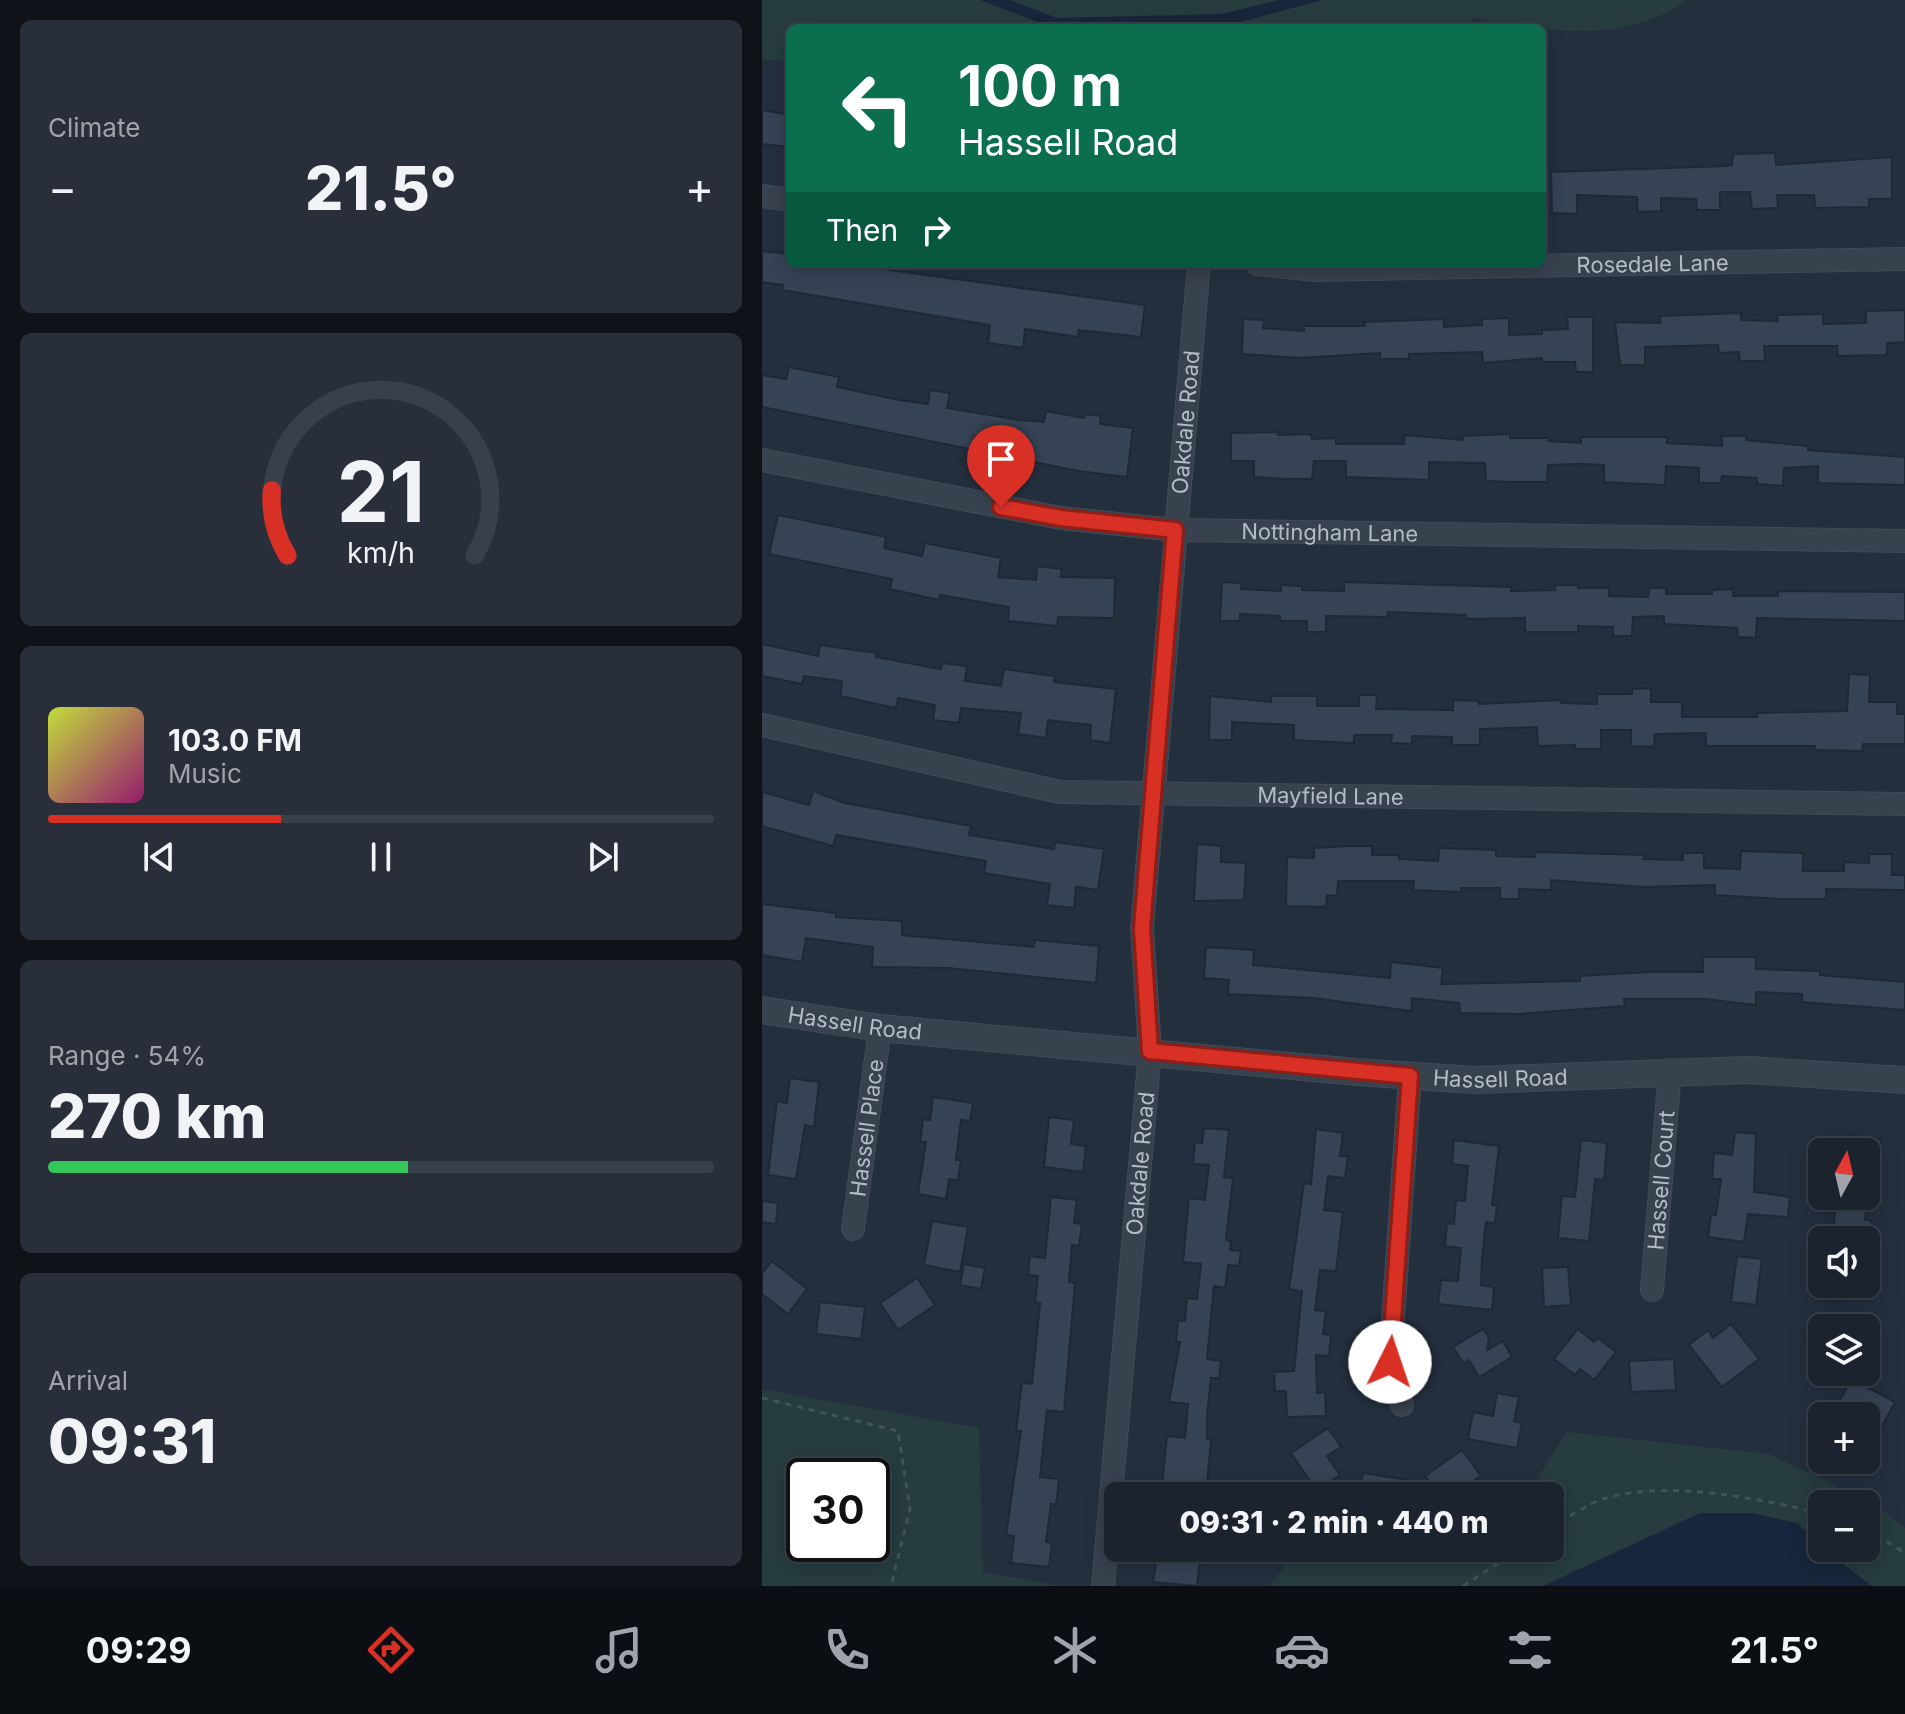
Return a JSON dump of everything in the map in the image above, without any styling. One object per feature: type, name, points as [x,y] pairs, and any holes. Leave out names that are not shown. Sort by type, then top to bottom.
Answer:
[{"type":"street","points":[[762,196],[786,199]]},
{"type":"street","name":"Rosedale Lane","points":[[1546,266],[1905,259]]},
{"type":"street","name":"Oakdale Road","points":[[1103,1586],[1150,1051],[1142,928],[1199,268]]},
{"type":"street","name":"Rosedale Lane","points":[[1296,268],[1422,268]]},
{"type":"street","name":"Nottingham Lane","points":[[762,460],[1061,518],[1175,530],[1905,541]]},
{"type":"street","name":"Mayfield Lane","points":[[762,725],[1060,792],[1905,804]]},
{"type":"street","name":"Hassell Road","points":[[762,1010],[880,1028],[1475,1080],[1670,1070],[1823,1073],[1905,1080]]},
{"type":"street","name":"Hassell Place","points":[[853,1229],[880,1028]]},
{"type":"street","name":"Hassell Court","points":[[1652,1290],[1670,1070]]},
{"type":"street","points":[[1402,1405],[1390,1362],[1410,1076]]},
{"type":"path","points":[[762,1398],[898,1431],[910,1509],[891,1586]]},
{"type":"path","points":[[1564,1521],[1600,1500],[1630,1493],[1672,1491],[1765,1501],[1808,1510]]},
{"type":"path","points":[[1880,1538],[1905,1553]]},
{"type":"path","points":[[1463,1586],[1500,1562]]},
{"type":"green space","points":[[762,0],[1688,0],[1661,15],[1635,24],[1609,30],[1582,31],[1546,29],[1546,24],[1509,24],[1471,18],[1470,24],[786,24],[786,62],[762,59]]},
{"type":"green space","points":[[762,1389],[979,1428],[983,1572],[1060,1586],[762,1586]]},
{"type":"green space","points":[[1567,1432],[1769,1454],[1844,1490],[1808,1490],[1808,1562],[1880,1562],[1880,1507],[1905,1528],[1905,1586],[1269,1586],[1289,1562],[1564,1562],[1564,1482],[1535,1482]]},
{"type":"water","points":[[980,0],[1010,0],[1057,18],[1222,14],[1279,0],[1322,0],[1237,23],[1043,24]]},
{"type":"water","points":[[1700,1513],[1753,1513],[1797,1523],[1808,1534],[1808,1562],[1840,1562],[1872,1586],[1543,1586]]},
{"type":"building","points":[[762,110],[786,114],[786,147],[762,144]]},
{"type":"building","points":[[1775,153],[1776,165],[1892,157],[1892,199],[1869,199],[1869,207],[1815,208],[1814,195],[1777,195],[1778,208],[1752,209],[1750,192],[1720,192],[1720,210],[1697,210],[1696,199],[1661,198],[1661,211],[1638,212],[1637,197],[1577,195],[1577,214],[1552,213],[1551,172],[1727,166],[1732,165],[1733,154]]},
{"type":"building","points":[[762,251],[786,254],[786,268],[875,268],[1145,305],[1141,337],[1079,330],[1078,337],[1025,329],[1023,348],[988,343],[990,325],[782,290],[783,285],[762,282]]},
{"type":"building","points":[[1905,310],[1905,342],[1887,343],[1887,355],[1838,356],[1837,346],[1764,346],[1765,361],[1740,361],[1739,352],[1719,353],[1718,345],[1645,347],[1645,365],[1620,365],[1615,322],[1660,323],[1660,316],[1741,313],[1741,320],[1778,321],[1777,315],[1823,314],[1823,324],[1866,323],[1866,311]]},
{"type":"building","points":[[1567,317],[1593,317],[1593,372],[1576,372],[1575,362],[1542,362],[1542,358],[1483,363],[1482,352],[1409,354],[1409,359],[1380,359],[1380,353],[1300,358],[1242,354],[1243,319],[1264,320],[1263,328],[1304,331],[1304,326],[1365,326],[1364,322],[1444,319],[1444,327],[1482,325],[1482,319],[1509,318],[1509,335],[1568,329]]},
{"type":"building","points":[[789,367],[839,377],[837,387],[899,400],[928,404],[930,390],[950,393],[947,408],[1019,420],[1044,422],[1046,411],[1084,418],[1084,414],[1101,416],[1100,424],[1133,428],[1127,477],[1078,471],[762,407],[762,375],[786,379]]},
{"type":"building","points":[[1278,432],[1278,435],[1311,434],[1312,439],[1336,438],[1336,444],[1404,444],[1405,435],[1463,440],[1463,436],[1510,434],[1510,438],[1549,438],[1549,441],[1581,443],[1581,437],[1667,437],[1667,443],[1722,446],[1722,436],[1746,436],[1746,440],[1808,446],[1808,450],[1905,457],[1905,485],[1818,483],[1818,466],[1784,468],[1783,486],[1757,484],[1757,478],[1722,476],[1721,483],[1699,483],[1699,468],[1666,466],[1665,485],[1604,482],[1604,465],[1582,464],[1548,465],[1547,482],[1486,481],[1485,463],[1429,462],[1429,480],[1346,477],[1346,461],[1314,461],[1312,479],[1287,479],[1254,477],[1254,461],[1231,461],[1231,433]]},
{"type":"building","points":[[778,515],[886,537],[884,548],[922,556],[925,543],[1001,558],[998,577],[1036,580],[1037,566],[1062,569],[1061,577],[1115,578],[1114,618],[1058,617],[1057,626],[1008,621],[1009,607],[940,595],[939,600],[890,589],[892,579],[769,554]]},
{"type":"building","points":[[1222,582],[1242,583],[1241,589],[1281,591],[1281,585],[1302,586],[1302,590],[1344,591],[1344,582],[1511,587],[1511,591],[1555,590],[1555,585],[1578,585],[1578,588],[1609,588],[1609,596],[1648,597],[1649,588],[1666,588],[1666,594],[1712,594],[1712,590],[1733,589],[1733,596],[1778,596],[1778,591],[1905,592],[1905,621],[1757,618],[1756,638],[1738,637],[1737,628],[1664,624],[1664,616],[1633,617],[1632,636],[1613,636],[1613,627],[1578,626],[1578,632],[1525,632],[1525,618],[1466,619],[1466,615],[1388,612],[1387,617],[1326,616],[1326,632],[1307,632],[1307,621],[1280,621],[1280,616],[1240,614],[1240,621],[1220,621]]},
{"type":"building","points":[[762,644],[818,656],[820,645],[877,653],[876,657],[941,669],[942,663],[967,666],[965,681],[1001,686],[1004,669],[1054,676],[1054,682],[1116,689],[1110,743],[1090,740],[1091,725],[1048,720],[1046,738],[1018,734],[1021,713],[961,708],[959,723],[933,720],[935,705],[898,698],[896,708],[840,696],[842,681],[804,676],[802,684],[762,676]]},
{"type":"building","points":[[1849,674],[1870,675],[1869,702],[1897,702],[1897,714],[1905,714],[1905,744],[1863,744],[1862,751],[1814,750],[1815,746],[1706,746],[1706,733],[1655,734],[1654,747],[1631,746],[1631,730],[1601,730],[1601,749],[1575,749],[1575,745],[1538,746],[1537,727],[1480,729],[1480,745],[1452,745],[1452,737],[1412,736],[1412,744],[1391,743],[1392,735],[1354,735],[1354,743],[1294,740],[1294,725],[1232,722],[1232,740],[1209,740],[1210,696],[1271,702],[1271,696],[1317,696],[1317,706],[1359,706],[1359,695],[1377,695],[1376,709],[1453,710],[1453,700],[1479,701],[1479,704],[1561,700],[1561,703],[1597,704],[1597,694],[1632,694],[1632,689],[1651,688],[1651,702],[1682,702],[1682,717],[1757,717],[1757,713],[1847,711]]},
{"type":"building","points":[[813,791],[845,803],[971,826],[969,835],[1054,849],[1055,842],[1104,849],[1098,890],[1076,887],[1074,908],[1047,905],[1050,884],[984,873],[986,861],[836,835],[833,846],[762,826],[762,792],[809,805]]},
{"type":"building","points":[[1197,844],[1221,846],[1221,862],[1246,863],[1244,900],[1194,901]]},
{"type":"building","points":[[1372,846],[1372,855],[1399,855],[1399,859],[1438,861],[1439,848],[1496,850],[1496,856],[1535,857],[1536,852],[1644,855],[1643,859],[1683,860],[1683,853],[1704,853],[1704,868],[1740,869],[1741,851],[1803,853],[1803,871],[1844,871],[1844,862],[1869,863],[1869,854],[1892,854],[1892,875],[1905,875],[1905,890],[1826,889],[1826,899],[1780,899],[1715,895],[1715,885],[1642,887],[1551,880],[1551,890],[1519,889],[1519,899],[1500,899],[1500,888],[1461,888],[1461,892],[1413,890],[1414,881],[1338,881],[1337,896],[1327,895],[1326,907],[1286,906],[1287,857],[1314,858],[1314,848]]},
{"type":"building","points":[[762,904],[836,913],[836,917],[902,921],[902,935],[1034,947],[1035,940],[1099,946],[1096,983],[948,968],[872,967],[873,947],[806,938],[802,962],[762,955]]},
{"type":"building","points":[[1206,947],[1254,950],[1253,965],[1390,978],[1391,962],[1443,968],[1441,984],[1580,981],[1580,976],[1703,972],[1703,957],[1756,957],[1756,969],[1820,971],[1820,975],[1905,982],[1905,1010],[1802,1002],[1802,994],[1756,992],[1756,1005],[1704,999],[1624,999],[1625,1006],[1518,1014],[1460,1013],[1459,1003],[1412,998],[1411,1011],[1313,998],[1228,994],[1229,980],[1204,978]]},
{"type":"building","points":[[790,1078],[819,1082],[814,1127],[805,1125],[796,1179],[768,1175],[777,1101],[787,1103]]},
{"type":"building","points":[[933,1097],[973,1103],[970,1121],[961,1120],[956,1160],[961,1160],[958,1180],[949,1179],[946,1199],[918,1194],[926,1142],[920,1142],[923,1119],[930,1120]]},
{"type":"building","points":[[1049,1117],[1074,1120],[1071,1144],[1086,1146],[1083,1172],[1044,1167]]},
{"type":"building","points":[[1204,1128],[1229,1130],[1224,1177],[1233,1178],[1226,1240],[1231,1241],[1230,1250],[1241,1251],[1239,1266],[1228,1265],[1225,1288],[1214,1286],[1207,1359],[1221,1361],[1219,1378],[1211,1378],[1207,1416],[1207,1439],[1211,1439],[1207,1482],[1162,1482],[1167,1436],[1185,1438],[1188,1404],[1169,1402],[1180,1342],[1176,1342],[1178,1321],[1185,1321],[1187,1298],[1197,1299],[1201,1264],[1183,1262],[1189,1198],[1205,1200],[1209,1165],[1193,1164],[1195,1142],[1202,1143]]},
{"type":"building","points":[[1316,1129],[1343,1133],[1340,1156],[1348,1156],[1345,1178],[1328,1176],[1324,1210],[1343,1212],[1336,1271],[1320,1270],[1315,1310],[1326,1311],[1323,1334],[1331,1335],[1329,1356],[1316,1355],[1317,1393],[1325,1392],[1326,1416],[1287,1417],[1286,1391],[1275,1391],[1274,1372],[1294,1371],[1302,1291],[1289,1289],[1304,1183],[1311,1184]]},
{"type":"building","points":[[1735,1132],[1756,1134],[1754,1192],[1790,1197],[1788,1217],[1748,1214],[1744,1242],[1708,1237],[1711,1214],[1716,1215],[1721,1179],[1712,1179],[1714,1153],[1732,1155]]},
{"type":"building","points":[[1454,1140],[1499,1146],[1492,1205],[1497,1205],[1495,1223],[1486,1222],[1482,1259],[1481,1285],[1494,1287],[1492,1310],[1438,1304],[1441,1280],[1458,1281],[1461,1248],[1445,1246],[1447,1223],[1454,1224],[1456,1200],[1465,1201],[1468,1166],[1452,1164]]},
{"type":"building","points":[[1581,1140],[1607,1143],[1604,1180],[1595,1179],[1589,1241],[1558,1238],[1562,1196],[1575,1197]]},
{"type":"building","points":[[1051,1197],[1077,1200],[1074,1223],[1082,1224],[1079,1246],[1072,1245],[1069,1282],[1075,1283],[1064,1412],[1047,1410],[1040,1477],[1059,1479],[1056,1505],[1051,1504],[1046,1542],[1052,1543],[1049,1567],[1011,1563],[1014,1536],[1006,1535],[1021,1431],[1016,1431],[1022,1383],[1032,1384],[1040,1303],[1035,1302],[1038,1276],[1028,1275],[1030,1256],[1045,1258]]},
{"type":"building","points":[[762,1201],[778,1203],[776,1224],[762,1222]]},
{"type":"building","points":[[1866,1210],[1865,1220],[1872,1221],[1871,1226],[1834,1226],[1835,1212],[1827,1211]]},
{"type":"building","points":[[932,1221],[968,1227],[960,1272],[924,1265]]},
{"type":"building","points":[[1737,1256],[1762,1259],[1756,1305],[1731,1302]]},
{"type":"building","points":[[772,1261],[807,1289],[788,1314],[762,1294],[762,1273]]},
{"type":"building","points":[[964,1264],[985,1268],[981,1289],[960,1285]]},
{"type":"building","points":[[1568,1267],[1571,1305],[1544,1307],[1542,1268]]},
{"type":"building","points":[[917,1278],[935,1305],[898,1330],[880,1303]]},
{"type":"building","points":[[1813,1298],[1843,1298],[1843,1302]]},
{"type":"building","points":[[820,1302],[865,1307],[861,1339],[816,1334]]},
{"type":"building","points":[[1731,1324],[1759,1359],[1722,1387],[1689,1345],[1708,1330],[1713,1338]]},
{"type":"building","points":[[1483,1329],[1489,1338],[1487,1350],[1503,1341],[1512,1357],[1479,1377],[1469,1360],[1464,1364],[1453,1347]]},
{"type":"building","points":[[1578,1329],[1594,1342],[1598,1338],[1616,1352],[1594,1380],[1580,1369],[1575,1375],[1554,1359]]},
{"type":"building","points":[[1674,1359],[1676,1390],[1631,1392],[1629,1361]]},
{"type":"building","points":[[1847,1386],[1864,1386],[1895,1402],[1880,1430],[1880,1402],[1839,1402]]},
{"type":"building","points":[[1497,1393],[1519,1397],[1514,1421],[1522,1423],[1517,1448],[1468,1439],[1473,1412],[1493,1416]]},
{"type":"building","points":[[1328,1428],[1341,1447],[1327,1456],[1340,1475],[1330,1482],[1311,1482],[1291,1453]]},
{"type":"building","points":[[1462,1450],[1481,1476],[1472,1482],[1429,1482],[1425,1476]]},
{"type":"building","points":[[1363,1473],[1408,1480],[1408,1482],[1361,1482]]},
{"type":"building","points":[[1156,1562],[1200,1562],[1197,1586],[1153,1582]]},
{"type":"route","points":[[1001,507],[1061,518],[1175,530],[1142,928],[1150,1051],[1410,1076],[1390,1362]]}]
